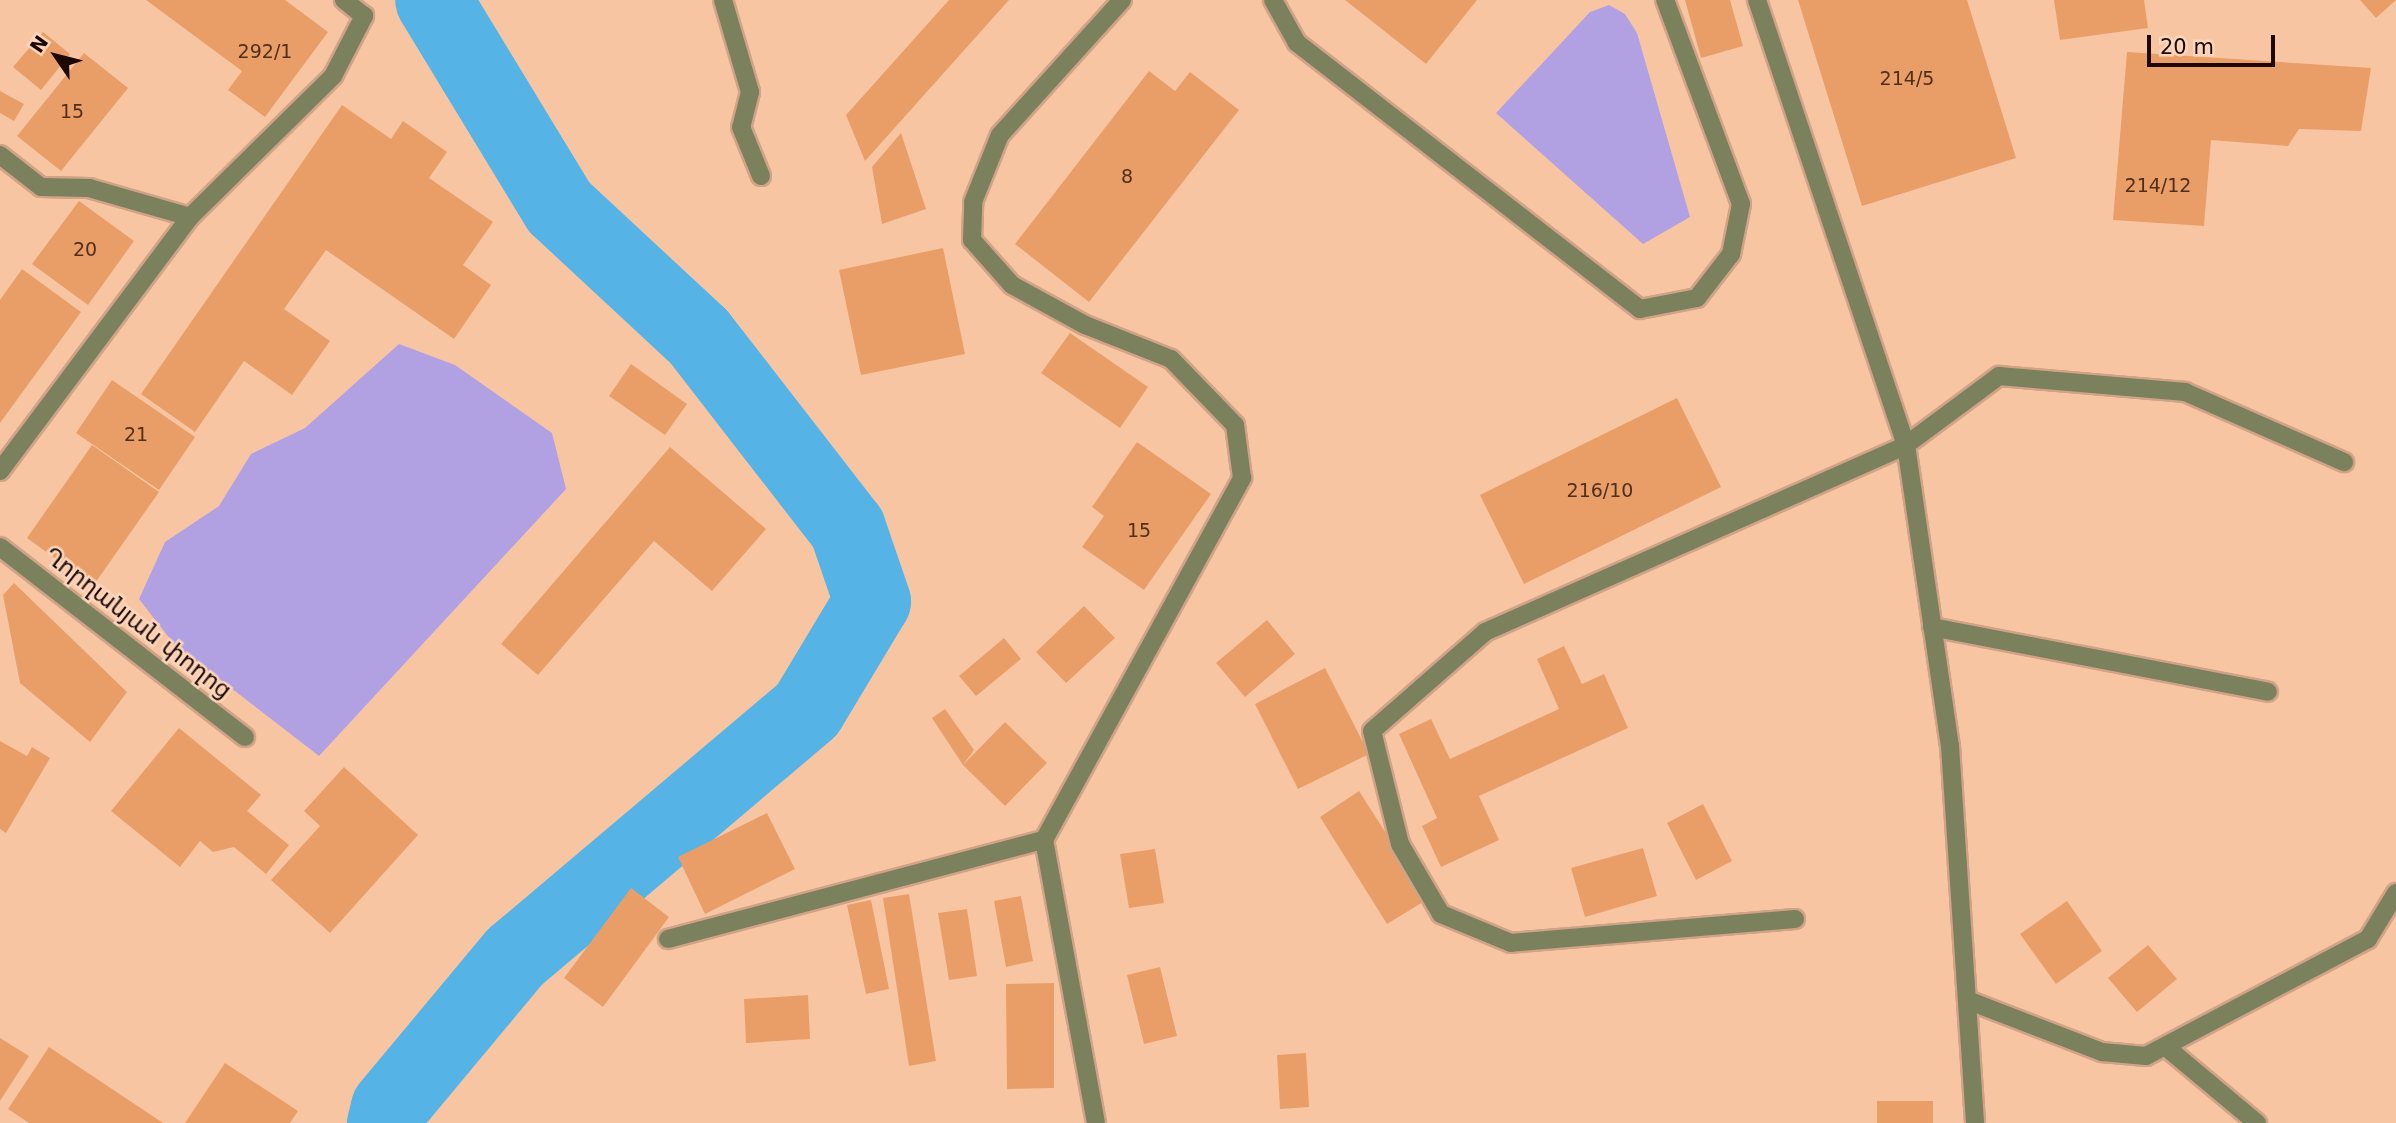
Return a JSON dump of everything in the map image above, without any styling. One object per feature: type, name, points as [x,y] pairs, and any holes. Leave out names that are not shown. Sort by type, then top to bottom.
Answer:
[{"type":"street","points":[[0,471],[190,217],[333,76],[365,16],[344,0]]},
{"type":"street","points":[[723,0],[750,92],[741,127],[761,176]]},
{"type":"street","points":[[1096,1123],[1044,841],[1242,478],[1235,425],[1171,359],[1085,326],[1012,285],[972,240],[974,202],[1000,135],[1122,0]]},
{"type":"street","points":[[1273,0],[1297,43],[1640,309],[1697,298],[1731,254],[1741,204],[1665,0]]},
{"type":"street","points":[[1757,0],[1906,445],[1950,746],[1975,1123]]},
{"type":"street","points":[[0,155],[41,187],[89,188],[190,217]]},
{"type":"street","points":[[1795,919],[1511,943],[1441,914],[1400,844],[1372,730],[1485,632],[1906,445],[1999,376],[2185,392],[2344,462]]},
{"type":"street","name":"Ղորղանյան փողոց","points":[[0,547],[246,737]]},
{"type":"street","points":[[1932,627],[2268,692]]},
{"type":"street","points":[[668,939],[1044,841]]},
{"type":"street","points":[[1967,1000],[2120,1057],[2166,1047],[2368,939],[2396,893]]},
{"type":"street","points":[[2166,1047],[2257,1123]]},
{"type":"shaded area","points":[[1609,5],[1625,14],[1637,33],[1690,217],[1643,244],[1496,113],[1590,12]]},
{"type":"shaded area","points":[[399,344],[455,365],[552,433],[566,489],[319,756],[174,644],[139,599],[165,542],[219,506],[251,454],[305,428]]},
{"type":"building","points":[[146,0],[285,0],[328,32],[265,117],[228,90],[242,71]]},
{"type":"building","points":[[949,0],[1009,0],[865,161],[846,115]]},
{"type":"building","points":[[1345,0],[1477,0],[1426,64]]},
{"type":"building","points":[[1685,0],[1730,0],[1743,46],[1701,58]]},
{"type":"building","points":[[1798,0],[1967,0],[2016,158],[1862,206]]},
{"type":"building","points":[[2054,0],[2144,0],[2148,28],[2060,40]]},
{"type":"building","points":[[2360,0],[2396,0],[2376,18]]},
{"type":"building","points":[[43,32],[70,54],[41,90],[13,67]]},
{"type":"building","points":[[2127,52],[2371,68],[2361,131],[2299,129],[2288,146],[2211,140],[2204,226],[2113,220]]},
{"type":"building","points":[[84,53],[128,88],[61,171],[17,136]]},
{"type":"building","points":[[1149,71],[1175,91],[1190,72],[1239,110],[1089,302],[1015,244]]},
{"type":"building","points":[[0,91],[24,104],[14,121],[0,113]]},
{"type":"building","points":[[342,105],[391,139],[403,121],[447,152],[429,178],[493,222],[463,265],[491,285],[454,339],[326,250],[284,309],[330,341],[292,395],[244,361],[195,432],[141,394]]},
{"type":"building","points":[[901,133],[926,209],[882,224],[872,167]]},
{"type":"building","points":[[79,201],[134,241],[88,305],[32,264]]},
{"type":"building","points":[[943,248],[965,354],[861,375],[839,270]]},
{"type":"building","points":[[22,269],[81,312],[0,423],[0,300]]},
{"type":"building","points":[[1070,333],[1148,387],[1120,428],[1041,373]]},
{"type":"building","points":[[631,364],[687,404],[665,435],[609,396]]},
{"type":"building","points":[[112,380],[195,437],[159,490],[76,433]]},
{"type":"building","points":[[1677,398],[1721,487],[1524,584],[1480,495]]},
{"type":"building","points":[[1137,442],[1211,494],[1144,590],[1082,547],[1104,516],[1092,507]]},
{"type":"building","points":[[92,445],[159,492],[93,586],[27,538]]},
{"type":"building","points":[[670,447],[766,529],[712,591],[654,541],[538,675],[501,644]]},
{"type":"building","points":[[14,583],[127,692],[90,742],[20,683],[3,595]]},
{"type":"building","points":[[1084,606],[1115,638],[1066,683],[1036,652]]},
{"type":"building","points":[[1267,620],[1295,654],[1245,697],[1216,663]]},
{"type":"building","points":[[1004,638],[1021,659],[976,696],[959,676]]},
{"type":"building","points":[[1564,646],[1582,684],[1604,674],[1628,728],[1479,796],[1499,840],[1441,867],[1422,826],[1437,818],[1399,734],[1431,719],[1450,759],[1559,709],[1537,659]]},
{"type":"building","points":[[1325,668],[1369,754],[1298,789],[1255,704]]},
{"type":"building","points":[[945,709],[974,750],[963,765],[932,718]]},
{"type":"building","points":[[1005,722],[1047,763],[1005,806],[963,765]]},
{"type":"building","points":[[179,728],[261,795],[247,811],[289,845],[266,874],[234,847],[213,852],[200,841],[180,867],[111,811]]},
{"type":"building","points":[[0,741],[27,756],[32,747],[50,758],[6,833],[0,829]]},
{"type":"building","points":[[344,767],[418,835],[330,933],[271,880],[320,826],[304,811]]},
{"type":"building","points":[[1359,791],[1428,899],[1387,924],[1320,817]]},
{"type":"building","points":[[1703,804],[1732,861],[1696,880],[1667,823]]},
{"type":"building","points":[[767,813],[795,869],[705,914],[678,857]]},
{"type":"building","points":[[1643,848],[1657,896],[1585,917],[1571,868]]},
{"type":"building","points":[[1155,849],[1164,903],[1129,908],[1120,854]]},
{"type":"building","points":[[631,888],[669,917],[603,1007],[564,978]]},
{"type":"building","points":[[909,894],[936,1061],[909,1066],[883,898]]},
{"type":"building","points":[[1021,896],[1033,961],[1006,967],[994,901]]},
{"type":"building","points":[[871,900],[889,989],[866,994],[847,905]]},
{"type":"building","points":[[2067,901],[2102,951],[2056,984],[2020,934]]},
{"type":"building","points":[[967,909],[977,976],[949,980],[938,913]]},
{"type":"building","points":[[2148,945],[2177,979],[2137,1012],[2108,978]]},
{"type":"building","points":[[1160,967],[1177,1036],[1144,1044],[1127,975]]},
{"type":"building","points":[[1054,983],[1054,1088],[1007,1089],[1006,984]]},
{"type":"building","points":[[808,995],[810,1039],[746,1043],[744,999]]},
{"type":"building","points":[[0,1038],[29,1056],[0,1101]]},
{"type":"building","points":[[49,1047],[163,1123],[29,1123],[8,1109]]},
{"type":"building","points":[[1306,1053],[1309,1107],[1280,1109],[1277,1055]]},
{"type":"building","points":[[225,1063],[298,1111],[290,1123],[185,1123]]},
{"type":"building","points":[[1877,1101],[1933,1101],[1933,1123],[1877,1123]]},
{"type":"waterway","points":[[385,1123],[389,1107],[515,956],[807,709],[872,601],[847,528],[698,336],[559,207],[433,0]]}]
